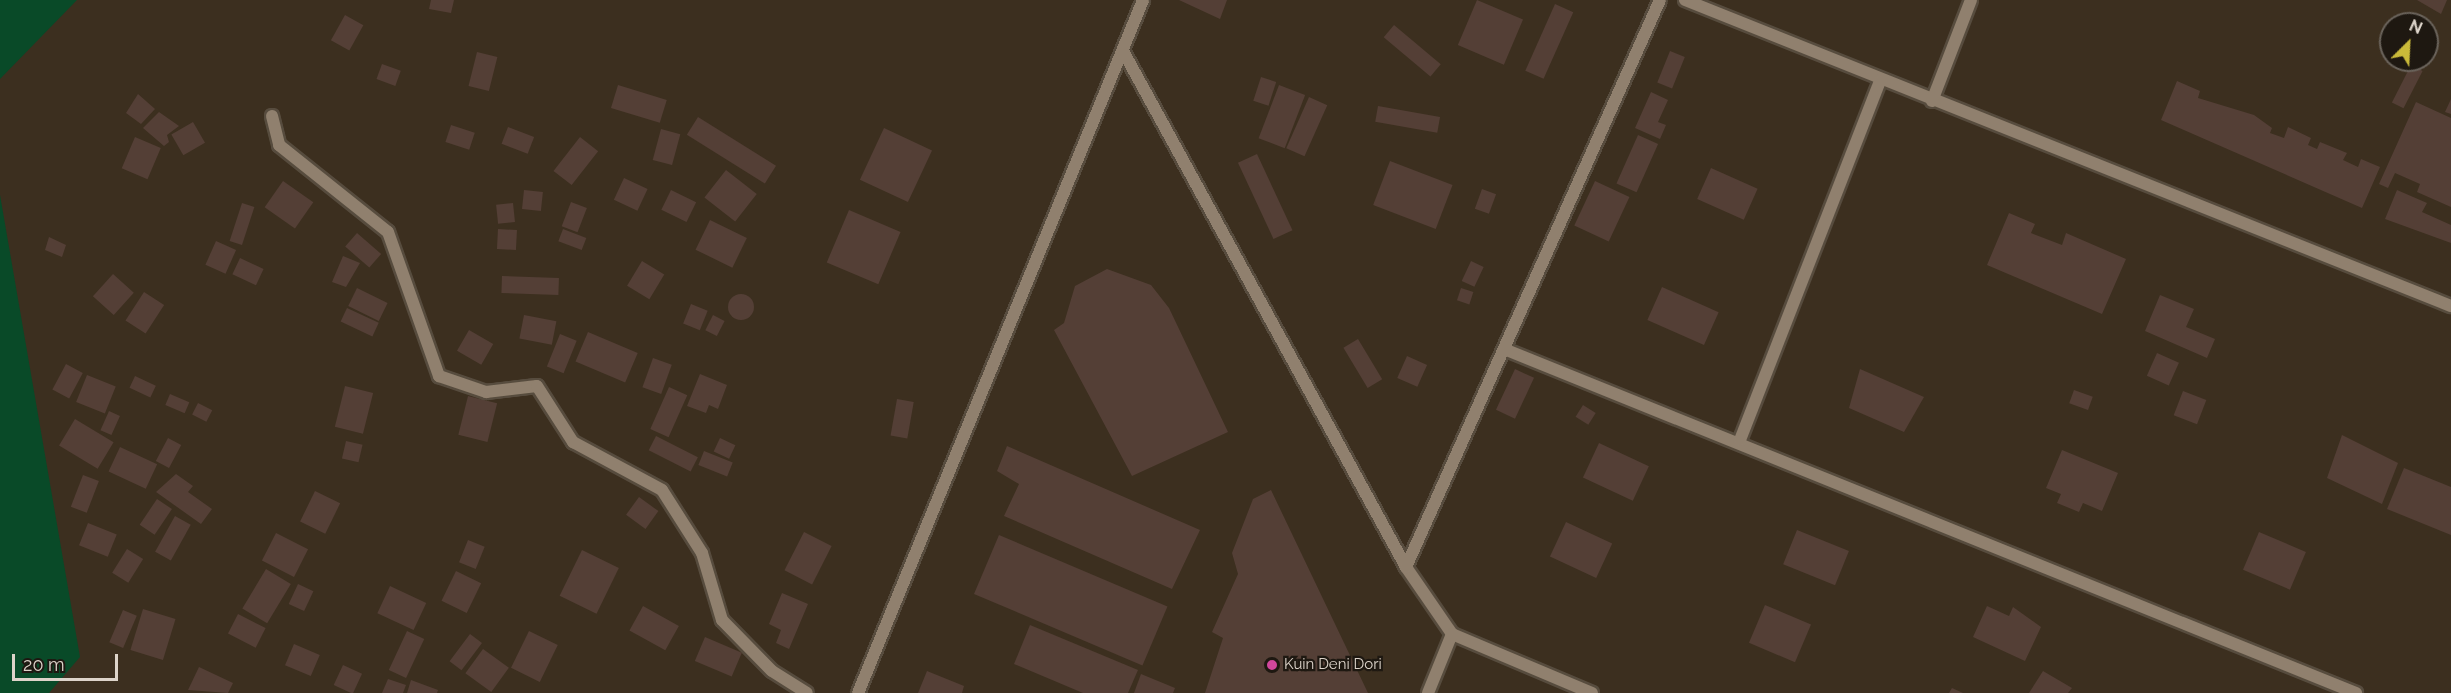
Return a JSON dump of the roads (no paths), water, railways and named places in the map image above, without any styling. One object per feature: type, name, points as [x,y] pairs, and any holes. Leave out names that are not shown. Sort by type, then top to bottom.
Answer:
[{"type":"street","points":[[858,693],[1143,0]]},
{"type":"street","points":[[1406,567],[1660,0]]},
{"type":"street","points":[[1685,0],[1880,81],[2451,306]]},
{"type":"street","points":[[1932,101],[1971,0]]},
{"type":"street","points":[[1123,51],[1406,567],[1452,634],[1592,693]]},
{"type":"street","points":[[1740,440],[1880,81]]},
{"type":"street","points":[[272,116],[279,145],[388,232],[439,376],[486,392],[537,386],[573,442],[662,490],[702,553],[722,620],[772,671],[807,693]]},
{"type":"street","points":[[1504,349],[1740,440],[2356,693]]},
{"type":"street","points":[[1428,693],[1452,634]]},
{"type":"place","name":"Kuin Deni Dori","points":[[1272,665]]}]
